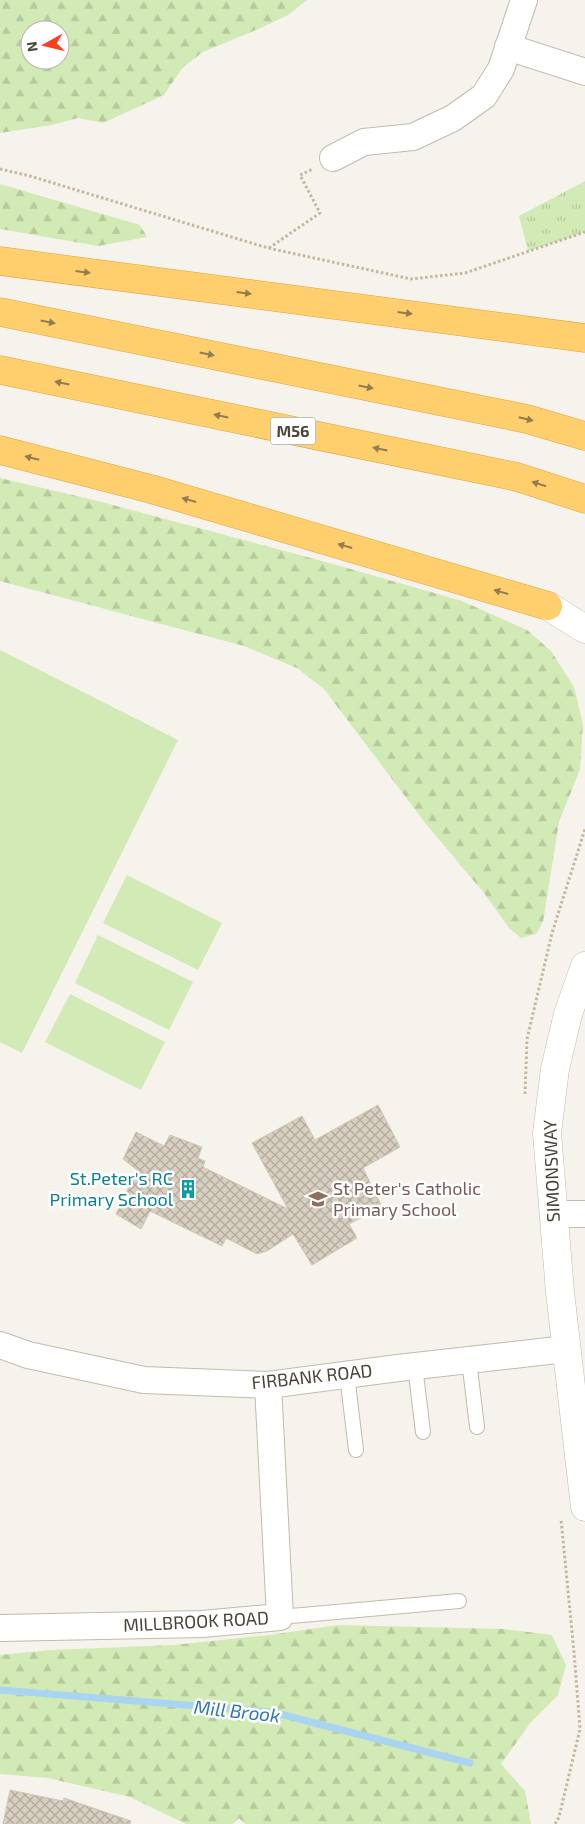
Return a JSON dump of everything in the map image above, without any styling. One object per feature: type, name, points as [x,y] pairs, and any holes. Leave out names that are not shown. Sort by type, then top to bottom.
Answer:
[{"type":"highway","points":[[0,261],[581,336]]},
{"type":"highway","points":[[0,312],[527,419],[585,436]]},
{"type":"highway","name":"M56","points":[[0,370],[517,477],[585,499]]},
{"type":"highway","points":[[0,450],[151,489],[548,606]]},
{"type":"street","points":[[334,158],[364,142],[412,137],[453,118],[484,96],[500,69],[524,0]]},
{"type":"street","points":[[508,47],[585,72]]},
{"type":"street","points":[[548,606],[585,618]]},
{"type":"street","points":[[548,606],[585,629]]},
{"type":"street","name":"SIMONSWAY","points":[[573,1512],[584,1480],[566,1349],[547,1134],[555,1069],[568,1014],[585,966]]},
{"type":"street","points":[[553,1214],[585,1214]]},
{"type":"street","name":"FIRBANK ROAD","points":[[0,1346],[28,1355],[144,1380],[268,1385],[566,1349]]},
{"type":"street","name":"MILLBROOK ROAD","points":[[0,1628],[202,1624],[280,1617],[268,1385]]},
{"type":"lane","points":[[469,1360],[477,1427]]},
{"type":"lane","points":[[416,1366],[423,1432]]},
{"type":"lane","points":[[347,1374],[356,1450]]},
{"type":"lane","points":[[280,1617],[459,1601]]},
{"type":"path","points":[[268,248],[320,213],[300,175],[334,158]]},
{"type":"path","points":[[0,169],[30,176],[268,248],[411,279],[465,273],[585,232]]},
{"type":"path","points":[[555,1824],[559,1817],[580,1728],[574,1652],[573,1512]]},
{"type":"green space","points":[[0,0],[307,0],[288,15],[203,52],[183,67],[164,95],[103,123],[78,118],[52,125],[0,133]]},
{"type":"green space","points":[[585,181],[585,232],[528,251],[519,216]]},
{"type":"green space","points":[[0,184],[140,225],[147,237],[98,246],[0,229]]},
{"type":"green space","points":[[0,478],[98,501],[333,564],[462,601],[527,630],[551,651],[574,687],[583,724],[580,769],[559,822],[543,922],[536,934],[521,938],[509,928],[484,893],[426,824],[324,689],[297,668],[244,646],[0,581]]},
{"type":"green space","points":[[0,650],[178,740],[22,1053],[0,1042]]},
{"type":"green space","points":[[127,875],[222,923],[198,970],[103,923]]},
{"type":"green space","points":[[98,935],[193,982],[169,1030],[75,983]]},
{"type":"green space","points":[[70,994],[165,1042],[141,1090],[45,1042]]},
{"type":"green space","points":[[338,1625],[505,1629],[552,1635],[566,1665],[558,1695],[531,1722],[501,1764],[525,1791],[531,1824],[245,1824],[239,1818],[233,1824],[186,1824],[130,1797],[48,1778],[0,1774],[0,1655],[51,1650],[174,1645],[269,1635]]},
{"type":"building","name":"St.Peter's RC Primary School","points":[[378,1105],[400,1147],[363,1168],[382,1207],[349,1224],[357,1238],[312,1265],[293,1234],[267,1251],[257,1254],[226,1238],[222,1246],[150,1211],[141,1229],[116,1214],[137,1170],[123,1159],[136,1132],[164,1146],[170,1135],[202,1147],[198,1158],[205,1161],[203,1167],[288,1209],[252,1143],[302,1116],[315,1140]]},
{"type":"building","points":[[10,1790],[63,1801],[64,1798],[131,1821],[130,1824],[3,1824]]},
{"type":"waterway","name":"Mill Brook","points":[[0,1690],[272,1712],[470,1763]]},
{"type":"place","name":"St.Peter's RC Primary School","points":[[188,1189]]},
{"type":"place","name":"St Peter's Catholic Primary School","points":[[318,1199]]}]
